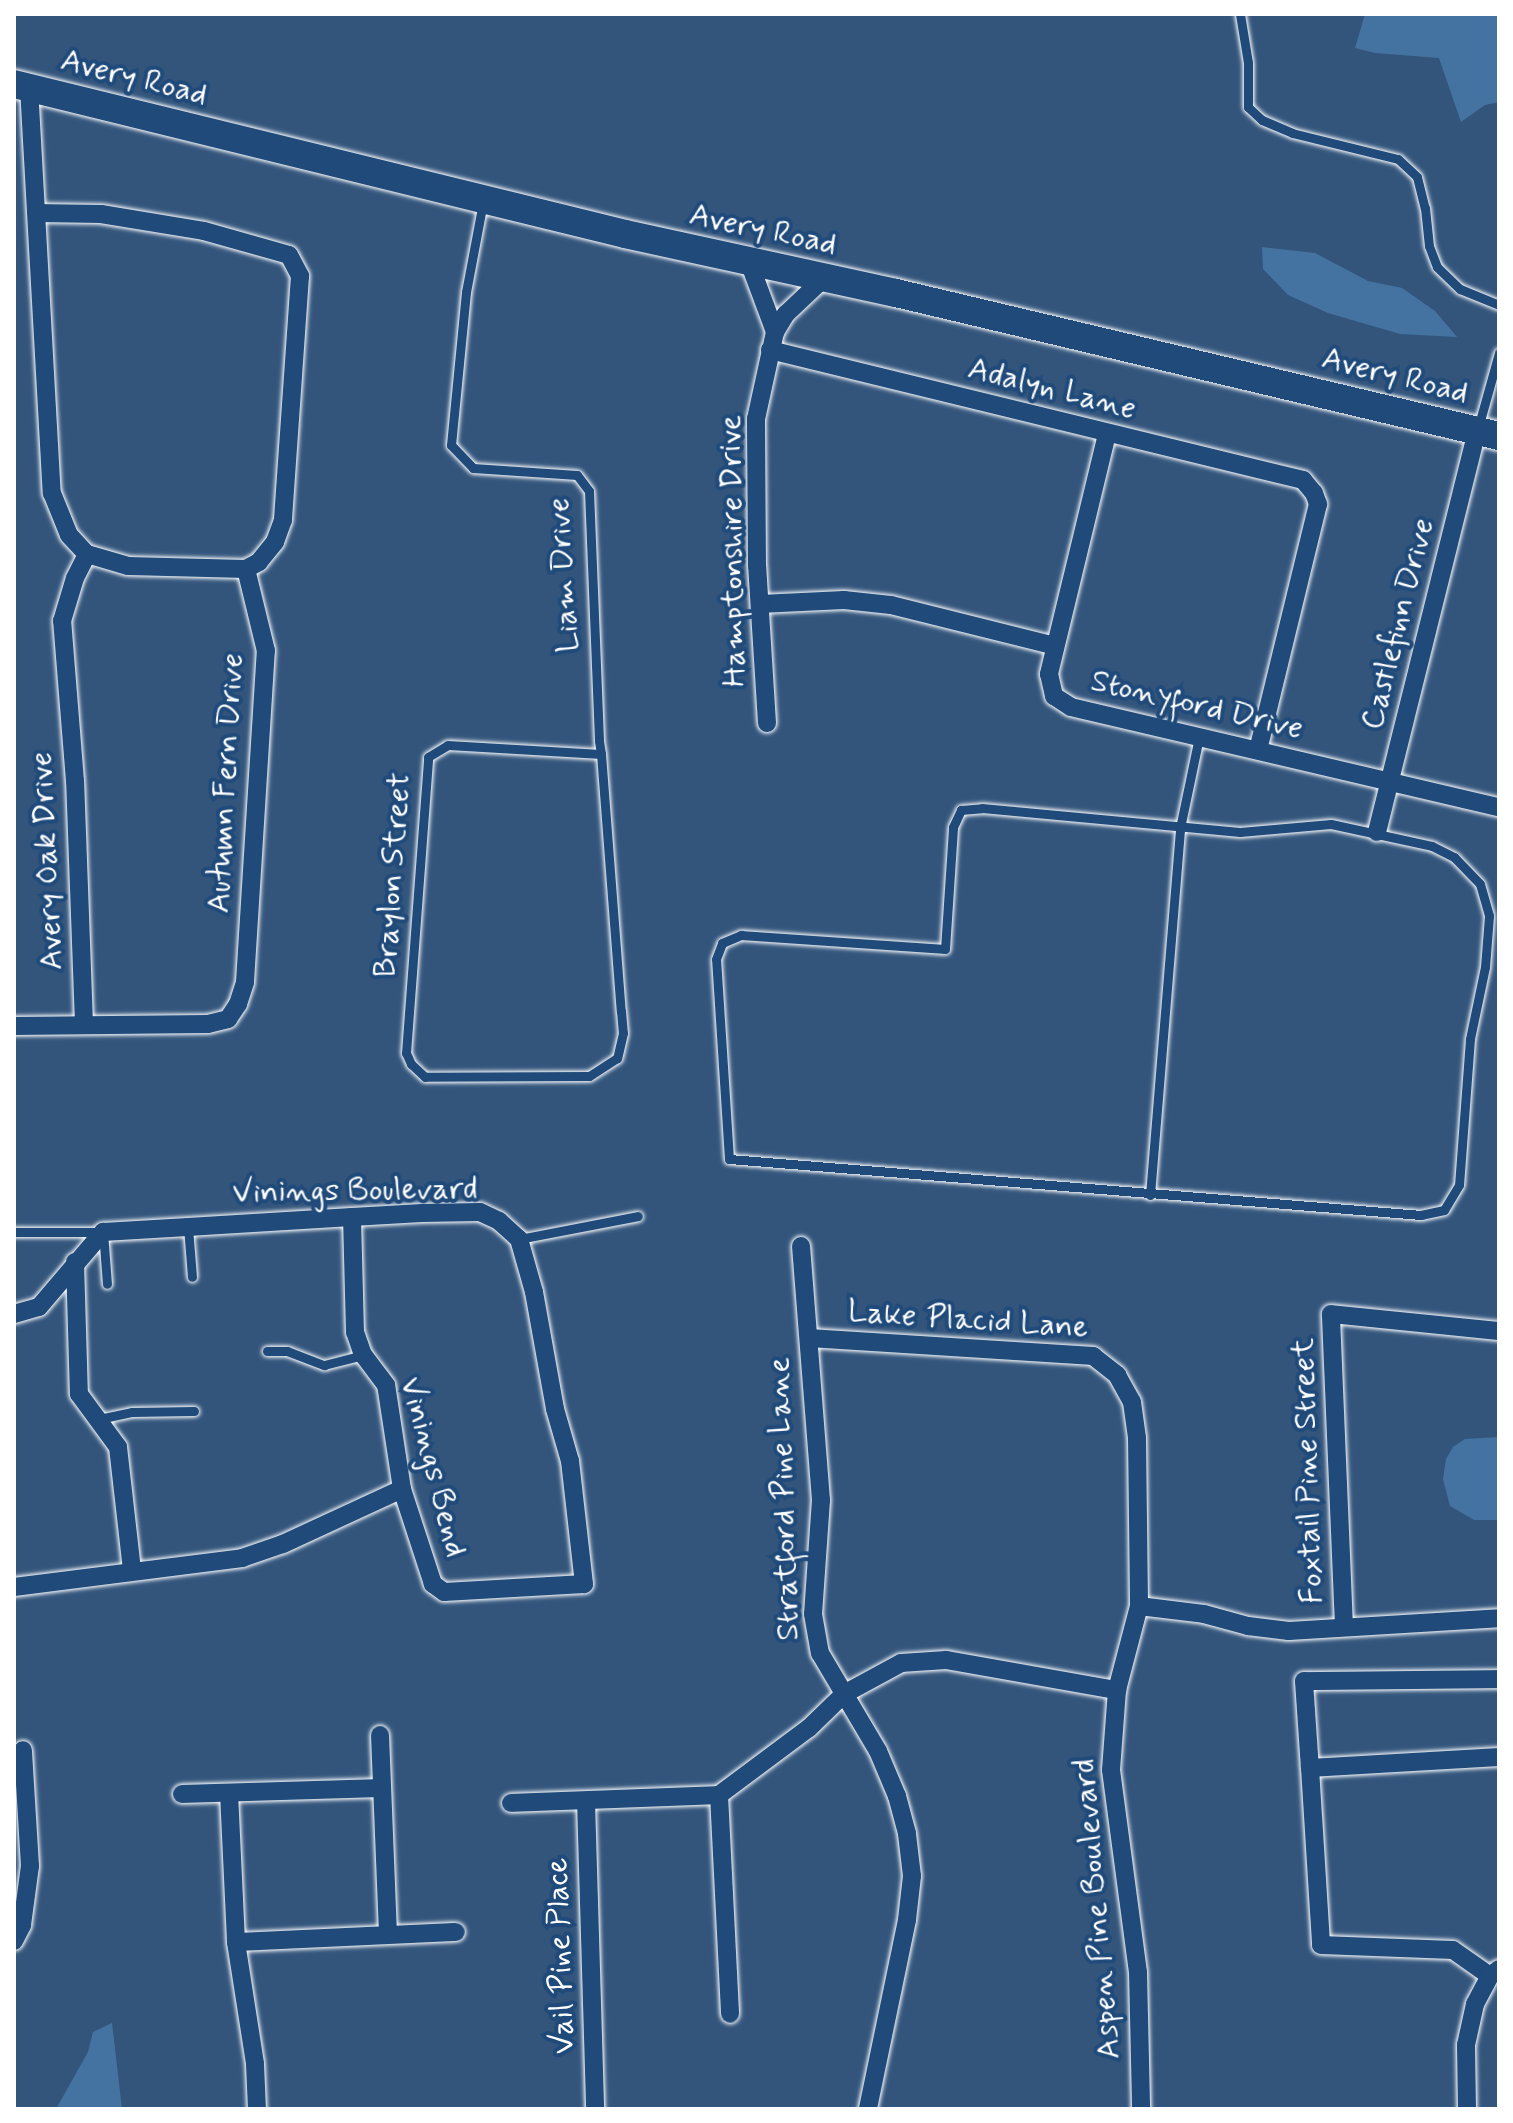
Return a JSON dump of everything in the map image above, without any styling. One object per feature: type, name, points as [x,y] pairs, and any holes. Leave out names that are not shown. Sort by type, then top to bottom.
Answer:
[{"type":"main road","name":"Avery Road","points":[[22,85],[483,199],[1488,434]]},
{"type":"street","points":[[22,85],[37,213],[52,493],[69,535],[87,554],[128,566],[246,569],[259,562],[275,542],[283,520],[300,276],[289,255],[204,231],[101,214],[37,213]]},
{"type":"street","points":[[749,262],[773,341]]},
{"type":"street","name":"Hamptonshire Drive","points":[[767,723],[760,604],[756,419],[773,341],[786,314],[823,279]]},
{"type":"street","name":"Adalyn Lane","points":[[773,341],[1107,434],[1303,480],[1314,493],[1318,504],[1258,750]]},
{"type":"street","name":"Stonyford Drive","points":[[1107,434],[1055,646],[1049,685],[1063,704],[1499,807]]},
{"type":"street","name":"Castlefinn Drive","points":[[1377,832],[1488,434]]},
{"type":"street","name":"Avery Oak Drive","points":[[84,1024],[75,781],[62,621],[75,578],[87,554]]},
{"type":"street","name":"Autumn Fern Drive","points":[[84,1024],[208,1024],[228,1019],[238,1004],[245,982],[266,651],[246,569]]},
{"type":"street","points":[[760,604],[844,600],[879,604],[1055,646]]},
{"type":"street","points":[[14,1026],[84,1024]]},
{"type":"street","name":"Vinings Boulevard","points":[[103,1232],[480,1212],[499,1221],[519,1239]]},
{"type":"street","name":"Vinings Bend","points":[[352,1217],[355,1332],[363,1355],[386,1385],[402,1489],[438,1590],[584,1584],[570,1461],[555,1409],[534,1292],[519,1239]]},
{"type":"street","points":[[14,1314],[39,1307],[103,1232]]},
{"type":"street","name":"Stratford Pine Lane","points":[[801,1246],[821,1500],[813,1614],[820,1653],[878,1751],[897,1796],[907,1834],[912,1876],[907,1920],[868,2109]]},
{"type":"street","points":[[75,1262],[79,1394],[118,1447],[132,1570]]},
{"type":"street","name":"Foxtail Pine Street","points":[[1344,1627],[1331,1314],[1499,1331]]},
{"type":"street","name":"Lake Placid Lane","points":[[809,1338],[1093,1356],[1117,1375]]},
{"type":"street","name":"Aspen Pine Boulevard","points":[[1117,1375],[1132,1402],[1137,1438],[1139,1606],[1117,1690],[1111,1770],[1138,1972],[1141,2109]]},
{"type":"street","points":[[14,1587],[242,1558],[283,1544],[402,1489]]},
{"type":"street","points":[[1139,1606],[1204,1614],[1248,1626],[1289,1631],[1499,1618]]},
{"type":"street","points":[[511,1803],[719,1795],[809,1728],[844,1694],[901,1663],[946,1660],[1117,1690]]},
{"type":"street","points":[[1467,2109],[1466,2045],[1475,2004],[1494,1973],[1453,1950],[1321,1945],[1304,1681],[1499,1679]]},
{"type":"street","points":[[380,1735],[388,1935]]},
{"type":"street","points":[[14,1941],[22,1925],[19,1904],[30,1866],[20,1807],[23,1750]]},
{"type":"street","points":[[1310,1768],[1499,1757]]},
{"type":"street","points":[[182,1794],[381,1788]]},
{"type":"street","points":[[229,1793],[236,1942],[255,2064],[257,2109]]},
{"type":"street","points":[[719,1795],[730,2014]]},
{"type":"street","name":"Vail Pine Place","points":[[586,1801],[595,2109]]},
{"type":"street","points":[[236,1942],[456,1932]]},
{"type":"lane","points":[[1240,14],[1248,63],[1248,107],[1262,120],[1292,133],[1398,159],[1417,177],[1425,208],[1429,246],[1437,267],[1460,289],[1499,305]]},
{"type":"lane","name":"Liam Drive","points":[[419,1073],[438,1078],[589,1076],[617,1058],[623,1033],[601,754],[586,484],[577,475],[473,468],[464,463],[451,445],[466,292],[483,199]]},
{"type":"lane","points":[[1488,434],[1499,353]]},
{"type":"lane","points":[[1150,1195],[1180,828],[1199,737]]},
{"type":"lane","name":"Braylon Street","points":[[419,1073],[406,1053],[428,757],[448,745],[601,754]]},
{"type":"lane","points":[[982,808],[1180,828],[1240,832],[1331,824],[1377,832],[1443,851],[1469,870],[1480,884],[1489,916],[1485,967],[1470,1039],[1459,1185],[1444,1210],[1421,1215],[729,1159],[716,959],[722,943],[741,935],[945,949],[953,827],[961,810],[982,808]]},
{"type":"lane","points":[[519,1239],[638,1216]]},
{"type":"lane","points":[[188,1227],[192,1277]]},
{"type":"lane","points":[[14,1232],[103,1232],[107,1284]]},
{"type":"lane","points":[[267,1351],[287,1351],[324,1365],[363,1355]]},
{"type":"lane","points":[[99,1419],[132,1412],[194,1411]]},
{"type":"water","points":[[1365,14],[1499,14],[1499,102],[1485,105],[1461,122],[1439,58],[1375,53],[1355,48]]},
{"type":"water","points":[[1262,247],[1315,253],[1368,281],[1402,288],[1435,311],[1457,337],[1400,334],[1328,313],[1288,295],[1263,269]]},
{"type":"water","points":[[1499,1437],[1499,1520],[1474,1520],[1450,1506],[1443,1479],[1446,1459],[1453,1447],[1465,1439]]},
{"type":"water","points":[[112,2023],[122,2109],[56,2109],[88,2052],[93,2032]]}]
